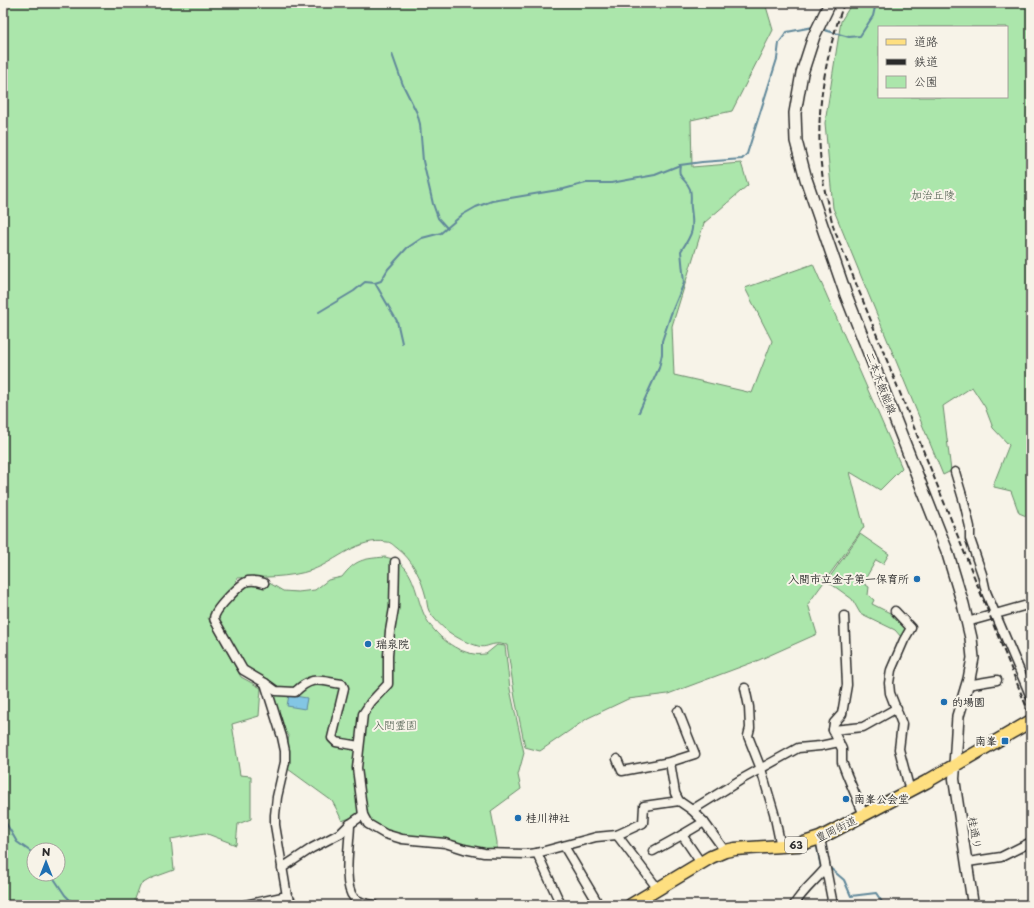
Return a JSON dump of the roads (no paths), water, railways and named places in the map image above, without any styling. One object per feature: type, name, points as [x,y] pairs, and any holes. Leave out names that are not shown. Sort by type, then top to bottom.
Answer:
[{"type":"main road","name":"二本木飯能線","points":[[830,3],[817,28],[802,73],[795,113],[795,127],[799,154],[822,228],[846,295],[947,551],[958,586],[971,638],[973,658],[958,716],[955,766]]},
{"type":"main road","name":"豊岡街道","points":[[640,903],[658,889],[701,863],[725,851],[745,848],[798,845],[820,838],[910,791],[1031,721]]},
{"type":"street","points":[[955,472],[970,527],[970,538],[978,558],[986,592],[1031,697]]},
{"type":"street","points":[[394,562],[394,608],[388,656],[388,684],[371,702],[363,714],[359,746],[357,768],[363,815],[368,824],[392,837],[402,840],[445,843],[484,853],[537,853],[596,837],[617,835],[643,823],[644,806],[679,801]]},
{"type":"street","points":[[264,583],[253,580],[242,584],[221,606],[214,619],[243,670],[276,691],[295,692],[308,681],[314,680],[342,684],[344,688],[332,738],[336,742],[359,746]]},
{"type":"street","points":[[967,622],[1031,604]]},
{"type":"street","points":[[895,612],[911,628],[891,670],[889,683],[890,693],[902,724],[899,749],[910,791]]},
{"type":"street","points":[[844,616],[847,685],[842,714],[834,723],[833,730],[842,749],[842,762],[846,775],[864,815]]},
{"type":"street","points":[[967,685],[997,680]]},
{"type":"street","points":[[265,683],[285,751],[285,762],[274,815],[287,896],[294,905]]},
{"type":"street","points":[[745,688],[749,707],[750,728],[748,736],[761,769],[774,813],[781,847]]},
{"type":"street","points":[[833,730],[863,727],[897,708]]},
{"type":"street","points":[[617,759],[622,771],[670,762],[695,754],[678,711]]},
{"type":"street","points":[[692,810],[742,779],[798,748],[820,746],[839,742]]},
{"type":"street","points":[[670,762],[675,793],[679,801],[692,810],[704,822],[725,851]]},
{"type":"street","name":"桂通り","points":[[955,766],[954,779],[968,862],[973,905]]},
{"type":"street","points":[[282,868],[312,848],[341,833],[350,824],[363,815]]},
{"type":"street","points":[[653,851],[704,822]]},
{"type":"street","points":[[350,824],[348,886],[356,899],[364,904],[374,905]]},
{"type":"street","points":[[617,835],[658,889]]},
{"type":"street","points":[[682,835],[701,863]]},
{"type":"street","points":[[820,838],[833,905]]},
{"type":"street","points":[[968,862],[1001,857],[1031,842]]},
{"type":"street","points":[[564,846],[599,905]]},
{"type":"street","points":[[537,853],[561,905]]},
{"type":"street","points":[[794,905],[802,892],[825,869]]},
{"type":"street","points":[[245,905],[287,896]]},
{"type":"water","points":[[289,695],[307,698],[305,709],[287,706]]},
{"type":"waterway","points":[[658,3],[686,7],[736,3]]},
{"type":"waterway","points":[[821,29],[849,37],[860,36],[873,16],[876,3]]},
{"type":"waterway","points":[[639,412],[659,368],[662,354],[662,341],[684,283],[681,251],[692,231],[692,221],[691,192],[680,174],[680,165],[742,159],[747,154],[777,59],[779,43],[787,32],[813,27]]},
{"type":"waterway","points":[[392,54],[403,85],[417,113],[420,124],[423,161],[433,204],[438,218],[447,228]]},
{"type":"waterway","points":[[319,312],[354,291],[365,282],[375,283],[381,281],[388,269],[407,248],[422,238],[441,233],[462,215],[476,207],[492,201],[564,189],[586,183],[611,183],[655,175],[680,165]]},
{"type":"waterway","points":[[375,283],[397,321],[402,343]]},
{"type":"waterway","points":[[3,818],[17,842],[26,848]]},
{"type":"waterway","points":[[817,847],[822,868]]},
{"type":"waterway","points":[[829,867],[844,880],[851,896],[876,893],[884,905]]},
{"type":"waterway","points":[[56,882],[65,895],[75,905]]},
{"type":"railway","points":[[844,3],[831,44],[820,107],[819,129],[822,172],[832,222],[1031,718]]},
{"type":"place","name":"入間市立金子第一保育所","points":[[917,579]]},
{"type":"place","name":"瑞泉院","points":[[368,644]]},
{"type":"place","name":"的場園","points":[[944,702]]},
{"type":"place","name":"南峯","points":[[1005,741]]},
{"type":"place","name":"南峯公会堂","points":[[846,799]]},
{"type":"place","name":"桂川神社","points":[[518,818]]},
{"type":"park label","name":"加治丘陵","points":[[933,195]]},
{"type":"park label","name":"入間霊園","points":[[395,725]]}]
